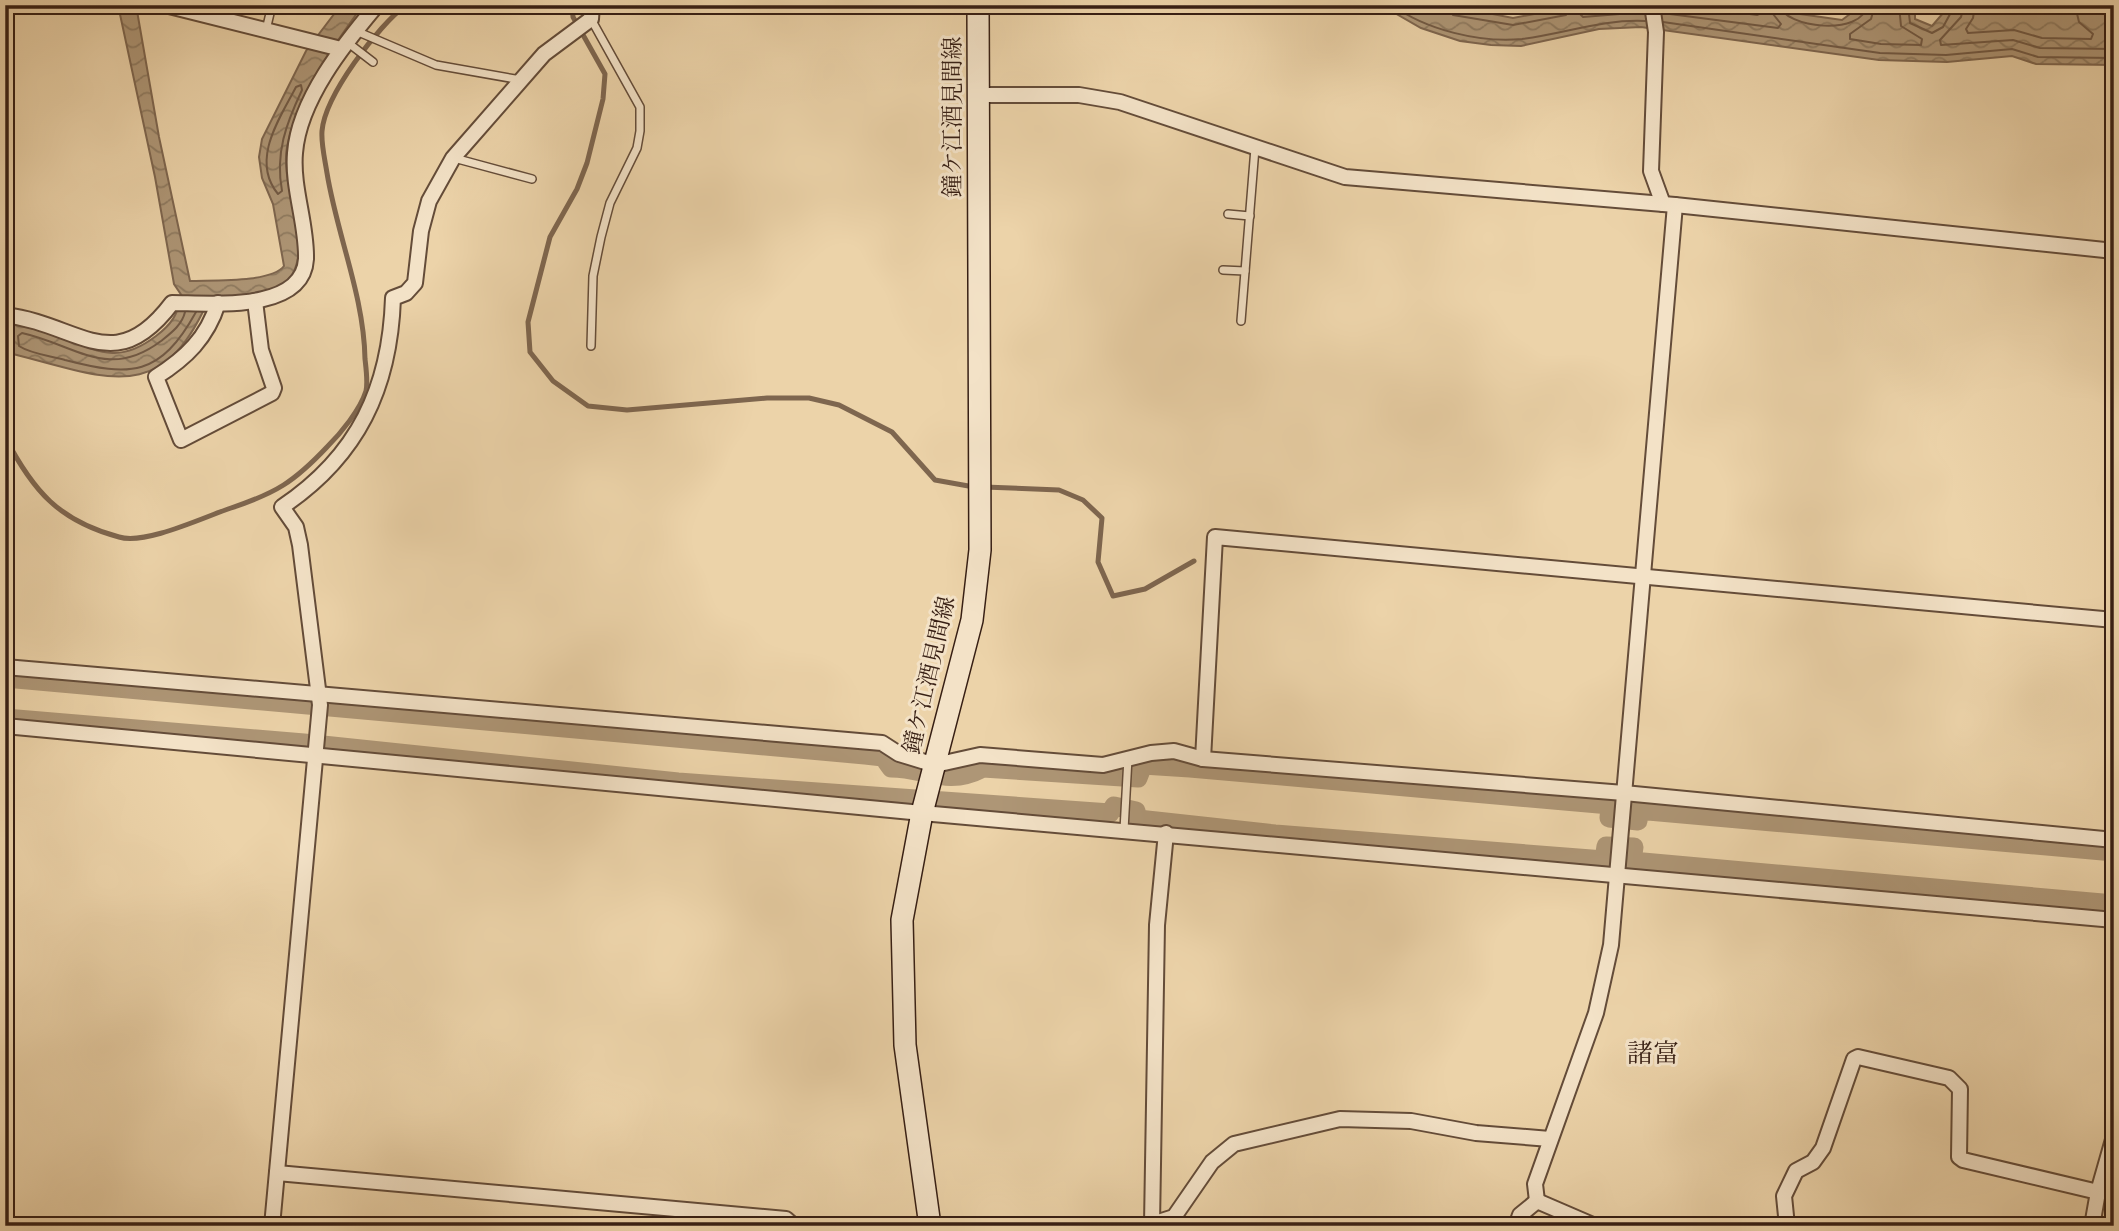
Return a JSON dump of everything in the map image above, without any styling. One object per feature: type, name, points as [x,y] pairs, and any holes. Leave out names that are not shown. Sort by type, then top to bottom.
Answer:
[{"type":"main road","name":"鐘ケ江酒見間線","points":[[930,1226],[905,1045],[902,920],[923,810],[972,620],[980,550],[978,5]]},
{"type":"street","points":[[165,5],[266,30],[347,41]]},
{"type":"street","points":[[5,315],[55,326],[93,343],[113,345],[135,338],[154,326],[172,303],[255,301],[277,296],[297,283],[306,261],[295,153],[302,121],[347,41],[377,5]]},
{"type":"street","points":[[1536,1201],[1535,1184],[1596,1013],[1611,944],[1644,577],[1669,205],[1651,171],[1656,32],[1652,5]]},
{"type":"street","points":[[272,1226],[319,700],[300,545],[296,527],[282,507],[303,493],[334,461],[366,418],[381,383],[387,357],[393,298],[406,293],[415,283],[421,231],[429,201],[453,158],[544,54],[591,12]]},
{"type":"street","points":[[979,95],[1079,95],[1120,102],[1172,117],[1345,177],[1669,205],[2114,251]]},
{"type":"street","points":[[218,303],[213,321],[198,344],[181,362],[156,377],[181,440],[272,393],[274,388],[261,349],[255,301]]},
{"type":"street","points":[[1203,759],[1215,537],[2114,620]]},
{"type":"street","points":[[5,667],[319,700],[882,743],[934,768],[980,755],[1103,765],[1128,757],[1174,751],[1203,759],[2114,840]]},
{"type":"street","points":[[5,726],[316,752],[1124,830],[1618,870],[2114,920]]},
{"type":"street","points":[[1166,833],[1157,925],[1147,1225],[1174,1217],[1212,1162],[1234,1144],[1339,1119],[1411,1121],[1476,1133],[1550,1139]]},
{"type":"street","points":[[1787,1226],[1784,1196],[1797,1171],[1813,1162],[1823,1148],[1854,1059],[1858,1057],[1949,1078],[1960,1089],[1959,1157],[1963,1160],[2098,1192]]},
{"type":"street","points":[[2092,1226],[2098,1192],[2114,1136]]},
{"type":"street","points":[[277,1172],[786,1219],[794,1226]]},
{"type":"street","points":[[1516,1226],[1520,1215],[1536,1201]]},
{"type":"street","points":[[1536,1201],[1595,1226]]},
{"type":"lane","points":[[266,30],[272,5]]},
{"type":"lane","points":[[591,12],[639,107],[640,131],[637,148],[610,204],[601,237],[593,276],[591,346]]},
{"type":"lane","points":[[347,41],[373,62]]},
{"type":"lane","points":[[347,41],[436,65],[521,80]]},
{"type":"lane","points":[[1241,321],[1255,148]]},
{"type":"lane","points":[[453,158],[532,179]]},
{"type":"lane","points":[[1228,214],[1250,216]]},
{"type":"lane","points":[[1223,270],[1245,271]]},
{"type":"lane","points":[[1124,830],[1128,757]]},
{"type":"water","points":[[118,5],[136,5],[159,137],[190,281],[254,278],[284,266],[273,204],[262,178],[259,157],[262,139],[306,51],[341,5],[363,5],[318,72],[292,128],[286,166],[299,248],[296,267],[287,282],[263,296],[210,296],[192,332],[173,356],[152,370],[130,376],[105,376],[13,354],[9,322],[91,349],[112,353],[133,350],[156,336],[170,323],[178,309],[182,296],[174,284],[155,177]]},
{"type":"water","points":[[1381,5],[1446,5],[1513,18],[1582,5],[1784,5],[1793,13],[1842,20],[1862,5],[1915,5],[1915,19],[1932,26],[1950,5],[2097,7],[2114,13],[2114,65],[2036,64],[2012,56],[1947,62],[1879,60],[1641,27],[1599,29],[1521,46],[1491,45],[1460,41],[1421,28]]},
{"type":"waterway","points":[[5,437],[26,473],[64,513],[98,530],[130,538],[175,529],[272,491],[294,478],[332,441],[359,406],[366,391],[367,379],[360,312],[331,196],[322,131],[332,99],[355,62],[381,28],[406,5]]},
{"type":"waterway","points":[[572,5],[573,17],[605,74],[603,99],[587,163],[577,189],[550,237],[528,322],[530,352],[553,381],[588,406],[627,410],[767,398],[809,398],[839,405],[892,432],[935,480],[974,487]]},
{"type":"waterway","points":[[984,487],[1059,490],[1083,500],[1102,518],[1098,562],[1113,596],[1145,589],[1194,561]]},
{"type":"waterway","points":[[5,678],[865,755],[883,757],[891,768],[947,776],[958,776],[983,768],[1138,778],[1143,765],[1190,768],[1610,805],[1609,818],[1638,821],[1637,810],[2114,852]]},
{"type":"waterway","points":[[5,718],[304,743],[678,782],[1110,813],[1114,806],[1136,811],[1138,819],[1275,834],[1604,860],[1606,846],[1634,847],[1632,861],[2114,904]]},
{"type":"district","name":"諸富","points":[[1653,1053]]}]
